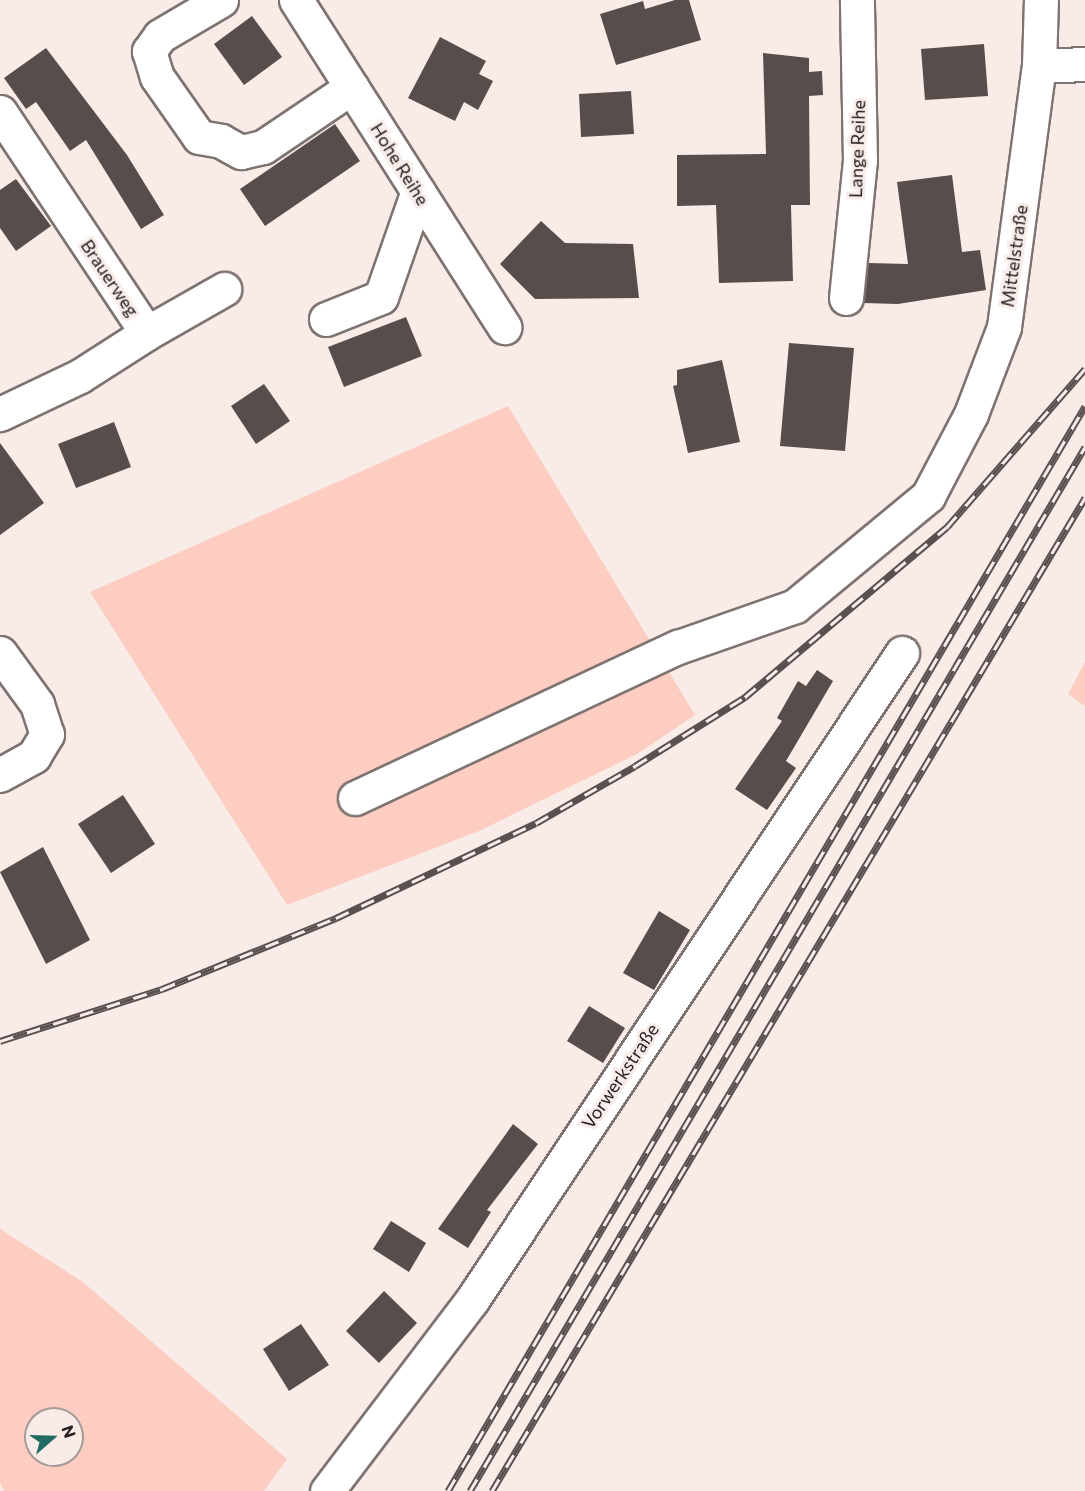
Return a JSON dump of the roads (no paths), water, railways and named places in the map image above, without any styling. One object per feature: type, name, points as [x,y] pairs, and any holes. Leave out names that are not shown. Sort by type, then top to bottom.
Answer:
[{"type":"street","points":[[221,0],[160,36],[149,51],[158,77],[199,137],[222,141],[241,152],[263,147],[352,87]]},
{"type":"street","name":"Hohe Reihe","points":[[296,0],[504,327]]},
{"type":"street","name":"Lange Reihe","points":[[846,298],[860,161],[857,0]]},
{"type":"street","name":"Mittelstraße","points":[[355,798],[678,647],[795,606],[928,496],[971,414],[1004,327],[1039,66],[1041,0]]},
{"type":"street","points":[[1039,66],[1085,64]]},
{"type":"street","name":"Brauerweg","points":[[0,112],[147,333],[80,376],[0,414]]},
{"type":"street","points":[[326,319],[381,297],[418,191]]},
{"type":"street","points":[[147,333],[224,289]]},
{"type":"street","points":[[0,653],[37,704],[47,734],[34,756],[0,775]]},
{"type":"street","name":"Vorwerkstraße","points":[[327,1491],[472,1300],[902,653]]},
{"type":"railway","points":[[0,1041],[162,989],[336,918],[536,823],[635,766],[745,697],[947,527],[1085,369]]},
{"type":"railway","points":[[448,1491],[1085,406]]},
{"type":"railway","points":[[470,1491],[1085,447]]},
{"type":"railway","points":[[492,1491],[1085,498]]}]
